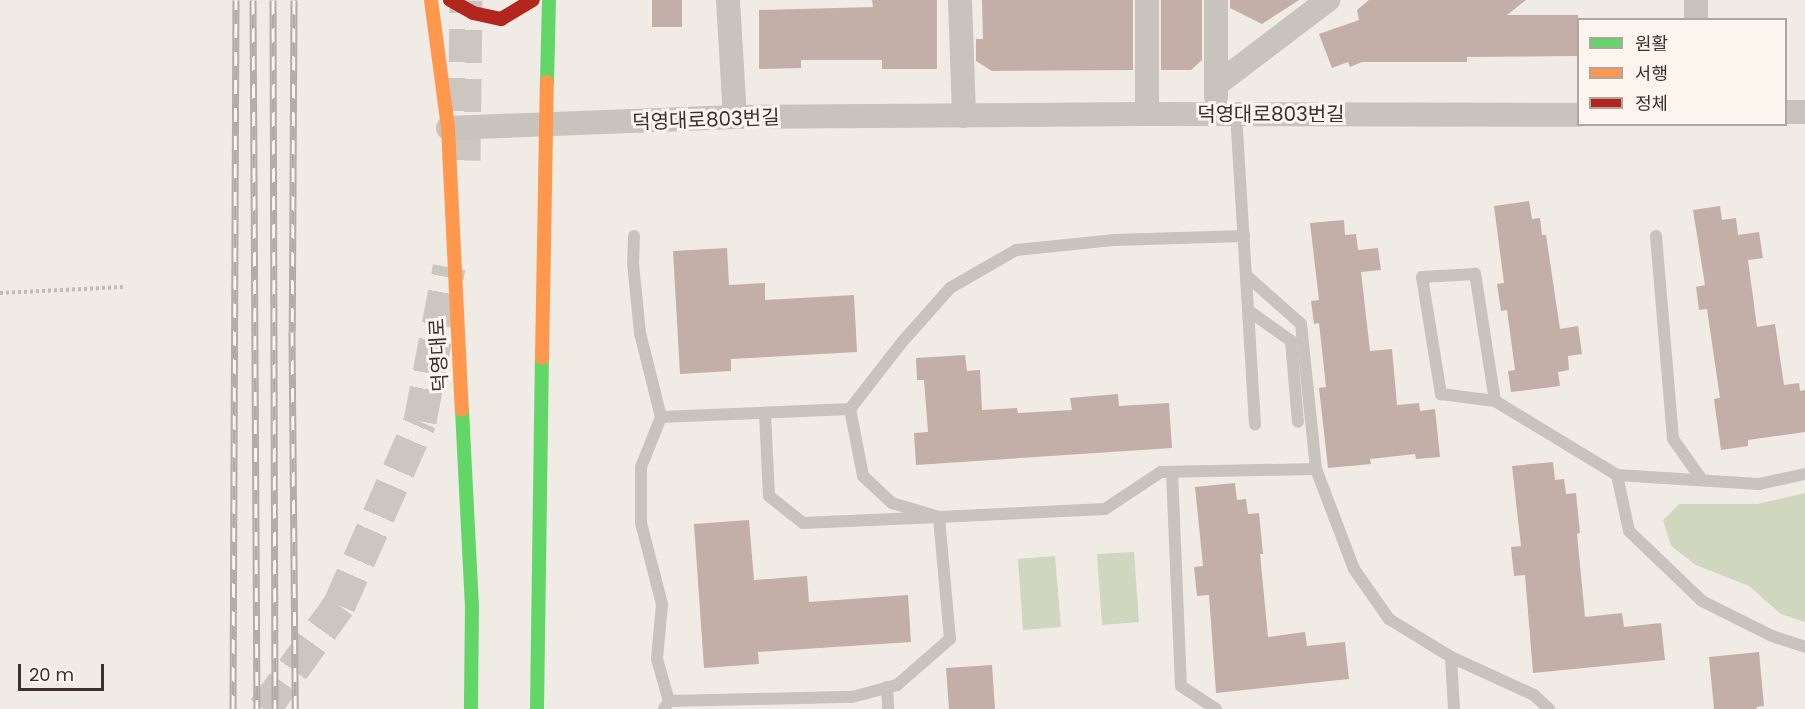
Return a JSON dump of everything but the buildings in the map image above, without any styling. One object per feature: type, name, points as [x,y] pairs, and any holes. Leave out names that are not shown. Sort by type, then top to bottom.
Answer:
[{"type":"main road","name":"덕영대로","points":[[431,0],[448,128],[472,606],[471,709]]},
{"type":"main road","points":[[450,0],[473,13],[501,19],[533,0]]},
{"type":"main road","points":[[537,709],[539,429],[548,126],[549,0]]},
{"type":"street","points":[[728,0],[735,117]]},
{"type":"street","points":[[960,0],[964,116]]},
{"type":"street","points":[[1147,0],[1147,114]]},
{"type":"street","points":[[1216,0],[1216,85],[1226,114]]},
{"type":"street","points":[[1216,85],[1328,0]]},
{"type":"street","points":[[1696,0],[1696,18]]},
{"type":"street","points":[[1787,112],[1805,112]]},
{"type":"street","name":"덕영대로803번길","points":[[448,128],[548,126],[735,117],[1147,114],[1577,115]]},
{"type":"lane","points":[[1226,114],[1244,236],[1256,424]]},
{"type":"lane","points":[[634,236],[633,263],[640,333],[661,417],[641,467],[641,523],[662,603],[657,659],[667,705],[852,697],[897,685],[950,639],[939,517]]},
{"type":"lane","points":[[939,517],[892,503],[863,476],[850,409],[903,341],[950,288],[1016,250],[1115,240],[1244,236]]},
{"type":"lane","points":[[1656,236],[1673,439],[1702,480]]},
{"type":"lane","points":[[1495,401],[1475,274],[1422,277],[1441,394],[1495,401],[1617,475],[1760,484],[1805,474]]},
{"type":"lane","points":[[1247,276],[1301,324],[1316,469],[1354,569],[1389,619],[1451,657],[1534,695],[1549,709]]},
{"type":"lane","points":[[1249,311],[1291,341],[1298,422]]},
{"type":"lane","points":[[661,417],[850,409]]},
{"type":"lane","points":[[765,413],[769,496],[803,523],[1105,509],[1161,472],[1316,469]]},
{"type":"lane","points":[[1172,472],[1180,686],[1216,709]]},
{"type":"lane","points":[[1617,475],[1629,531],[1702,601],[1772,636],[1805,647]]},
{"type":"lane","points":[[1451,657],[1454,709]]},
{"type":"lane","points":[[887,687],[888,709]]},
{"type":"path","points":[[0,293],[123,287]]},
{"type":"green space","points":[[1805,493],[1805,622],[1781,614],[1749,586],[1696,565],[1671,546],[1663,520],[1679,504],[1757,504]]},
{"type":"green space","points":[[1134,552],[1139,622],[1102,625],[1097,554]]},
{"type":"green space","points":[[1055,556],[1061,627],[1023,630],[1018,559]]},
{"type":"tunnel","points":[[464,160],[466,0]]},
{"type":"tunnel","points":[[264,709],[339,605],[420,421],[449,267]]},
{"type":"railway","points":[[233,709],[236,0]]},
{"type":"railway","points":[[253,0],[257,709]]},
{"type":"railway","points":[[273,0],[275,709]]},
{"type":"railway","points":[[294,0],[292,332],[295,709]]},
{"type":"traffic: fast","points":[[547,82],[549,0]]},
{"type":"traffic: fast","points":[[537,709],[542,358]]},
{"type":"traffic: fast","points":[[462,410],[472,606],[471,709]]},
{"type":"traffic: slow","points":[[431,0],[448,128],[462,410]]},
{"type":"traffic: slow","points":[[542,358],[547,82]]},
{"type":"traffic: jam","points":[[450,0],[473,13],[501,19],[533,0]]}]
